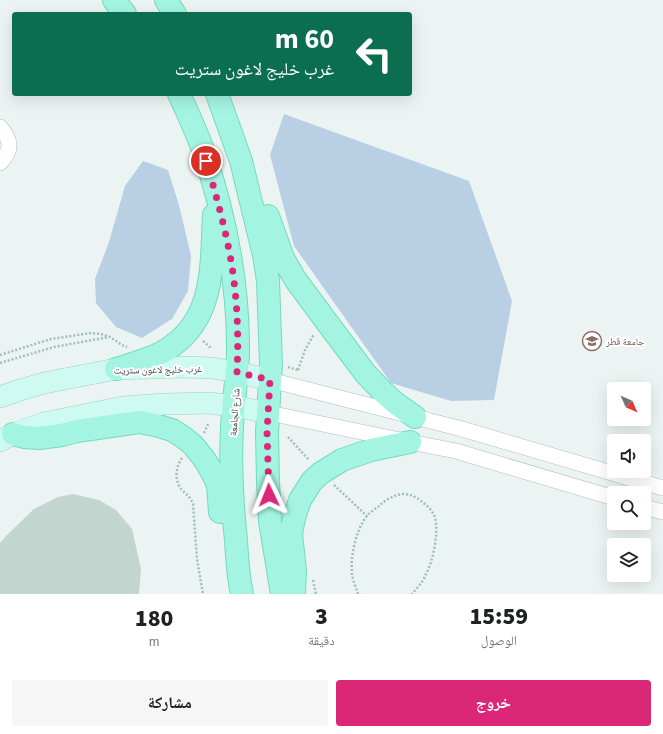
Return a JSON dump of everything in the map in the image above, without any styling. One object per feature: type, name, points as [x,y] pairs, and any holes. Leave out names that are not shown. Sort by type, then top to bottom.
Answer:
[{"type":"main road","points":[[114,0],[124,12]]},
{"type":"main road","points":[[166,0],[174,12]]},
{"type":"main road","name":"شارع الجامعة","points":[[180,96],[201,146],[216,192],[229,251],[233,281],[238,355],[232,427],[231,470],[234,522],[241,588]]},
{"type":"main road","points":[[218,96],[241,161],[248,186],[264,255],[268,281],[271,364],[267,432],[270,521],[282,594]]},
{"type":"main road","points":[[248,186],[260,201],[270,221],[282,258],[326,321],[365,373],[394,402],[415,417]]},
{"type":"main road","points":[[116,369],[154,356],[172,346],[191,330],[198,319],[209,287],[216,192]]},
{"type":"main road","points":[[7,438],[39,438],[139,422],[172,430],[183,437],[193,445],[205,460],[218,485],[221,528],[231,563],[241,588]]},
{"type":"main road","points":[[294,594],[295,570],[291,534],[300,500],[312,481],[321,473],[342,460],[371,450],[410,442]]},
{"type":"street","points":[[0,127],[8,138],[9,144],[7,155],[0,163]]},
{"type":"street","name":"غرب خليج لاغون ستريت","points":[[0,397],[44,383],[116,369],[185,367],[212,368],[270,380]]},
{"type":"street","points":[[270,380],[493,438],[663,488]]},
{"type":"street","points":[[7,438],[44,423],[123,407],[209,403],[234,406],[456,451],[607,496]]},
{"type":"street","points":[[487,460],[493,438]]},
{"type":"street","points":[[651,509],[663,512]]},
{"type":"path","points":[[298,370],[304,350],[316,331],[326,321]]},
{"type":"path","points":[[0,355],[57,338],[91,333],[110,337],[54,347],[0,363]]},
{"type":"path","points":[[203,594],[197,559],[193,504],[191,499],[179,485],[177,480],[177,471],[182,457],[204,433],[208,424]]},
{"type":"path","points":[[329,481],[367,516]]},
{"type":"path","points":[[358,594],[352,574],[354,548],[358,533],[367,516],[391,497],[401,494],[410,495],[419,499],[427,505],[435,518],[436,528],[434,552],[426,574],[412,594]]},
{"type":"path","points":[[312,574],[316,594]]},
{"type":"shaded area","points":[[284,114],[469,181],[512,301],[494,400],[451,401],[391,383],[294,246],[270,155]]},
{"type":"shaded area","points":[[143,161],[168,170],[179,205],[191,256],[188,291],[172,319],[142,338],[116,327],[96,303],[95,279],[109,242],[125,186]]},
{"type":"building","points":[[73,494],[99,500],[116,510],[132,529],[141,569],[139,594],[0,594],[0,543],[34,509],[58,497]]},
{"type":"place","name":"جامعة قطر","points":[[592,341]]},
{"type":"route","points":[[206,161],[216,192],[229,251],[236,309],[238,355],[237,372],[270,380],[267,432],[269,495]]}]
